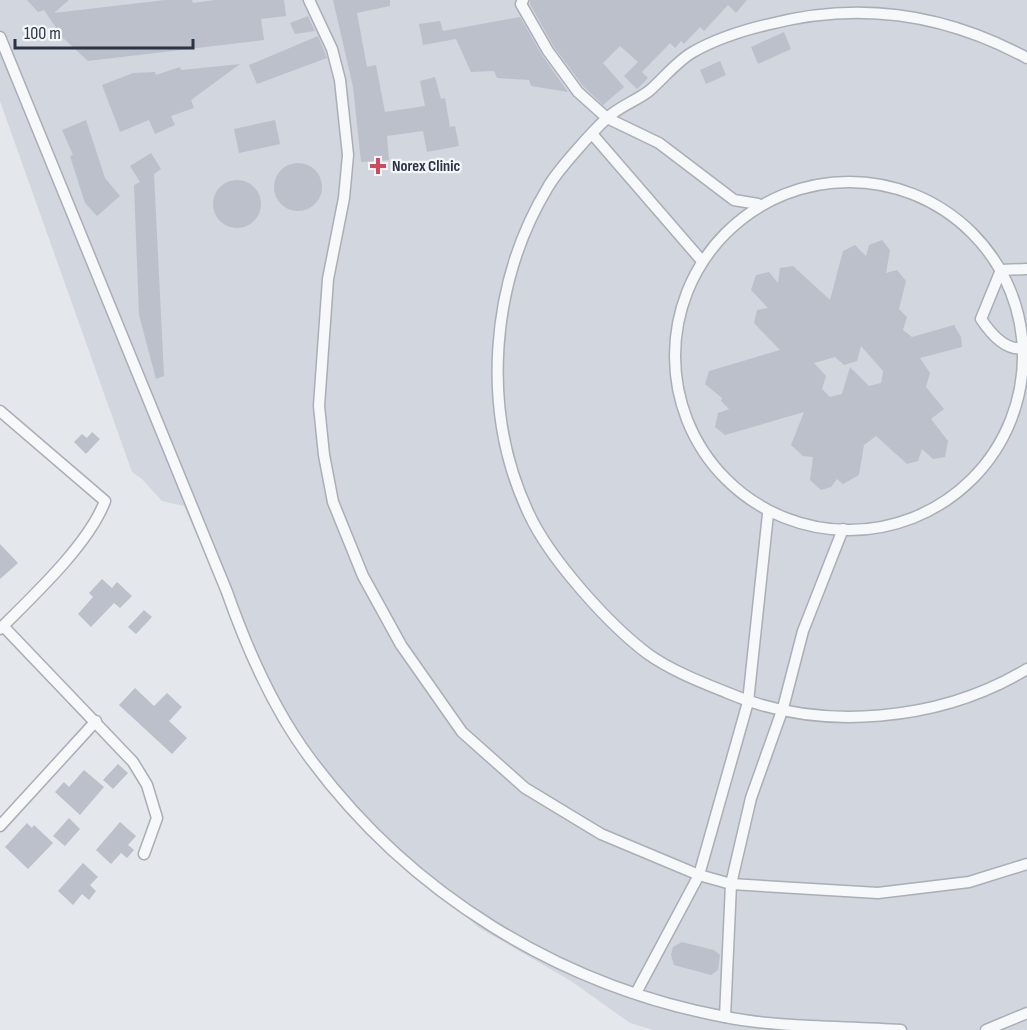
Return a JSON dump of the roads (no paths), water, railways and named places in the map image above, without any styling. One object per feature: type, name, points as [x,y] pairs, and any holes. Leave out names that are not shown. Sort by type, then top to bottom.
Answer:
[{"type":"street","points":[[309,0],[332,49],[340,81],[348,155],[344,198],[328,279],[321,345],[320,416],[333,502],[363,576],[401,645],[462,732],[525,788],[601,834],[699,875],[731,884],[878,893],[969,882],[1027,864]]},
{"type":"street","points":[[523,0],[522,4],[548,51],[578,92],[607,118],[659,143],[734,200],[758,204]]},
{"type":"street","points":[[1027,58],[996,41],[938,22],[901,14],[856,11],[800,16],[746,30],[692,52],[646,93],[607,118],[549,184],[521,243],[500,316],[496,384],[509,456],[529,515],[571,577],[615,625],[650,655],[691,678],[748,702],[813,716],[897,714],[943,706],[975,696],[1027,669]]},
{"type":"street","points":[[0,37],[227,592],[248,651],[308,757],[366,825],[437,889],[479,921],[564,966],[665,1004],[725,1017],[762,1023],[901,1030]]},
{"type":"street","points":[[593,135],[702,261]]},
{"type":"street","points":[[851,182],[910,191],[947,212],[979,238],[1001,270],[1016,309],[1025,347],[1023,371],[1016,403],[1002,439],[980,470],[954,495],[924,514],[895,525],[843,529],[810,527],[768,514],[730,486],[705,459],[684,413],[676,358],[680,325],[702,261],[738,220],[758,204],[803,188],[851,182]]},
{"type":"street","points":[[1001,270],[1027,269]]},
{"type":"street","points":[[1001,270],[981,319],[1007,346],[1018,350],[1025,347]]},
{"type":"street","points":[[0,411],[105,501],[99,517],[71,553],[2,628],[96,721],[133,762],[147,785],[157,818],[144,854]]},
{"type":"street","points":[[636,993],[699,875],[748,702],[768,514]]},
{"type":"street","points":[[725,1017],[731,884],[751,798],[783,708],[803,631],[843,529]]},
{"type":"street","points":[[0,826],[96,721]]},
{"type":"street","points":[[986,1030],[1027,1013]]},
{"type":"place","name":"Norex Clinic","points":[[378,166]]}]
